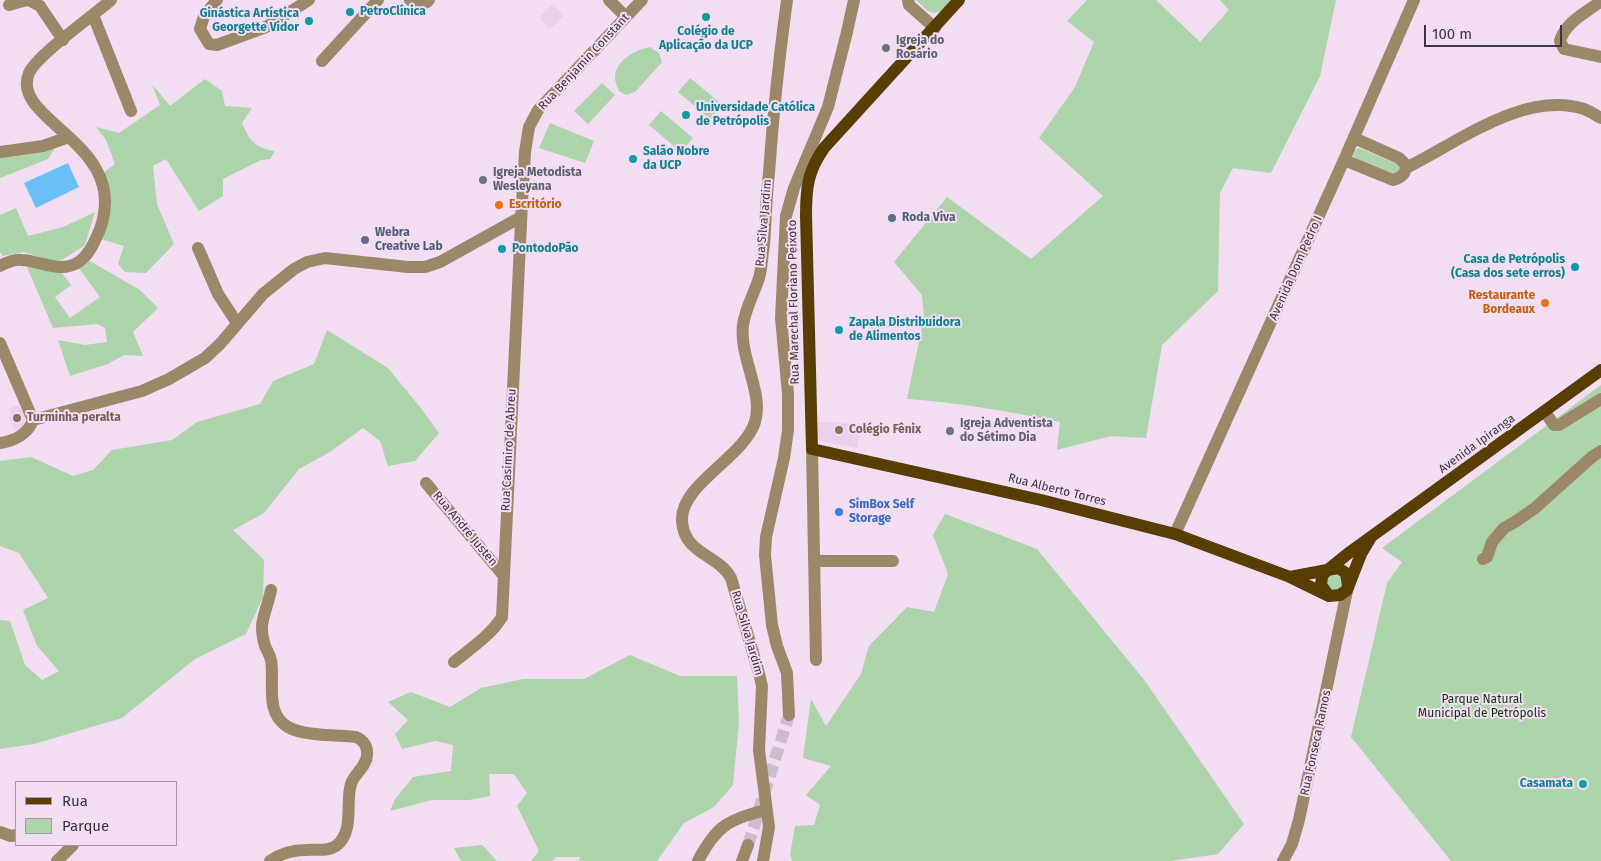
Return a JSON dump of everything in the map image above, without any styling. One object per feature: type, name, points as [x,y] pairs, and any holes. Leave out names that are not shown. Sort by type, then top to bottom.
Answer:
[{"type":"main road","name":"Rua Marechal Floriano Peixoto","points":[[812,449],[806,215],[806,193],[809,175],[824,148],[959,0]]},
{"type":"main road","name":"Avenida Ipiranga","points":[[1328,570],[1601,370]]},
{"type":"main road","name":"Rua Alberto Torres","points":[[812,449],[1042,500],[1175,534],[1290,576],[1329,596]]},
{"type":"main road","name":"Avenida Ipiranga","points":[[1348,586],[1361,554],[1370,539]]},
{"type":"main road","points":[[1334,568],[1342,570],[1348,578],[1348,586],[1344,593],[1329,596],[1322,589],[1321,581],[1324,573],[1334,568]]},
{"type":"main road","name":"Rua Alberto Torres","points":[[1290,576],[1328,570]]},
{"type":"street","points":[[9,5],[28,0],[40,6],[64,40]]},
{"type":"street","points":[[0,266],[20,259],[44,265],[65,266],[76,263],[85,257],[92,246],[104,211],[105,190],[101,178],[84,150],[31,101],[27,82],[34,64],[111,0]]},
{"type":"street","points":[[217,0],[204,16],[200,29],[209,44],[217,45],[266,27],[309,0]]},
{"type":"street","points":[[322,61],[378,0]]},
{"type":"street","points":[[410,0],[418,5],[429,0]]},
{"type":"street","points":[[609,0],[626,17]]},
{"type":"street","name":"Rua Benjamin Constant","points":[[521,217],[525,152],[529,127],[538,110],[642,0]]},
{"type":"street","name":"Rua Silva Jardim","points":[[763,861],[769,827],[758,750],[762,686],[751,642],[728,573],[724,568],[694,548],[685,534],[682,519],[686,503],[693,491],[742,443],[750,433],[757,412],[757,402],[743,345],[743,324],[759,277],[764,245],[773,118],[787,0]]},
{"type":"street","points":[[789,714],[787,673],[772,626],[765,555],[766,537],[784,458],[788,430],[788,394],[781,318],[786,216],[794,188],[828,108],[854,0]]},
{"type":"street","points":[[908,0],[909,5],[935,28]]},
{"type":"street","name":"Avenida Dom Pedro I","points":[[1175,534],[1354,138],[1414,0]]},
{"type":"street","points":[[1601,1],[1572,22],[1565,30],[1560,41],[1564,49],[1570,52],[1601,57]]},
{"type":"street","points":[[94,15],[131,111]]},
{"type":"street","points":[[1344,160],[1393,180],[1403,175],[1406,168],[1490,123],[1518,112],[1542,106],[1560,106],[1584,109],[1601,118]]},
{"type":"street","points":[[0,152],[43,146],[68,137]]},
{"type":"street","points":[[1354,138],[1399,158],[1404,161],[1406,168]]},
{"type":"street","points":[[33,420],[142,392],[169,379],[205,358],[220,344],[262,294],[294,269],[307,262],[325,258],[408,267],[425,267],[440,262],[521,217]]},
{"type":"street","name":"Rua Casimiro de Abreu","points":[[454,662],[475,646],[502,617],[521,217]]},
{"type":"street","points":[[198,248],[218,294],[237,323]]},
{"type":"street","points":[[0,343],[5,367],[33,420],[32,425],[22,435],[11,441],[0,443]]},
{"type":"street","points":[[1545,412],[1554,426],[1559,425],[1601,399]]},
{"type":"street","name":"Rua Marechal Floriano Peixoto","points":[[812,449],[816,660]]},
{"type":"street","points":[[1483,559],[1487,557],[1492,542],[1504,528],[1536,508],[1601,451]]},
{"type":"street","name":"Rua André Justen","points":[[426,483],[503,575]]},
{"type":"street","points":[[814,561],[893,561]]},
{"type":"street","name":"Rua Fonseca Ramos","points":[[1284,861],[1292,844],[1298,820],[1342,623],[1348,586]]},
{"type":"street","points":[[270,861],[283,855],[305,850],[326,850],[340,842],[348,823],[351,783],[368,756],[362,739],[306,733],[287,727],[278,718],[272,704],[271,659],[265,645],[263,630],[263,620],[271,590]]},
{"type":"street","points":[[1329,596],[1335,604],[1342,623]]},
{"type":"street","points":[[698,861],[708,842],[721,828],[739,817],[766,810]]},
{"type":"street","points":[[0,832],[15,836]]},
{"type":"street","points":[[742,861],[748,845]]},
{"type":"street","points":[[57,861],[72,846]]},
{"type":"shaded area","points":[[553,4],[564,15],[550,29],[539,18]]},
{"type":"shaded area","name":"Turminha peralta","points":[[18,405],[20,408],[22,407],[26,415],[22,428],[16,431],[9,417],[12,415],[9,409]]},
{"type":"shaded area","name":"Colégio Fênix","points":[[816,422],[862,423],[857,448],[820,441]]},
{"type":"green space","points":[[916,0],[951,0],[941,11],[934,13],[928,11]]},
{"type":"green space","points":[[1087,0],[1156,0],[1200,42],[1229,10],[1220,0],[1336,0],[1320,76],[1271,173],[1233,168],[1220,193],[1218,291],[1162,345],[1146,438],[1111,436],[1057,450],[1060,422],[965,405],[907,399],[924,317],[922,295],[894,262],[947,197],[1031,259],[1103,196],[1039,138],[1075,87],[1094,42],[1067,21]]},
{"type":"green space","points":[[650,47],[659,53],[662,62],[635,92],[626,95],[619,91],[615,81],[618,66],[632,53]]},
{"type":"green space","points":[[690,78],[723,105],[710,119],[678,92]]},
{"type":"green space","points":[[205,79],[222,91],[225,106],[252,108],[242,123],[248,135],[258,146],[275,151],[270,159],[261,160],[223,179],[223,196],[199,211],[166,159],[153,166],[157,204],[174,244],[146,273],[125,272],[118,264],[124,246],[101,239],[111,210],[107,179],[103,173],[115,164],[106,140],[96,127],[119,133],[160,105],[152,84],[170,106]]},
{"type":"green space","points":[[602,83],[615,95],[588,124],[574,111]]},
{"type":"green space","points":[[661,111],[693,138],[681,152],[649,125]]},
{"type":"green space","points":[[550,123],[594,141],[585,163],[539,148]]},
{"type":"green space","points":[[55,148],[48,159],[0,178],[0,157]]},
{"type":"green space","points":[[1359,148],[1397,164],[1400,168],[1397,175],[1355,159],[1353,156],[1354,151]]},
{"type":"green space","points":[[16,208],[28,236],[63,227],[95,212],[85,245],[57,263],[24,252],[3,256],[0,252],[0,215]]},
{"type":"green space","points":[[88,260],[140,290],[158,308],[133,332],[143,356],[124,355],[108,364],[70,376],[58,340],[85,345],[107,342],[105,328],[97,324],[53,328],[27,267],[62,273],[71,285],[55,297],[70,318],[100,297],[78,267]]},
{"type":"green space","points":[[327,330],[388,368],[439,433],[415,461],[388,466],[380,441],[363,428],[330,452],[299,469],[264,513],[233,530],[264,560],[263,597],[246,634],[195,659],[122,718],[34,744],[0,749],[0,620],[10,621],[25,665],[42,680],[59,671],[37,646],[23,610],[48,598],[19,553],[0,546],[0,461],[31,457],[73,476],[93,470],[112,450],[172,440],[197,422],[260,404],[273,381],[314,364]]},
{"type":"green space","name":"Parque Natural Municipal de Petrópolis","points":[[1601,385],[1601,861],[1451,861],[1351,737],[1387,583],[1402,562],[1382,548]]},
{"type":"green space","points":[[945,514],[1037,549],[1145,681],[1244,824],[1218,854],[1171,861],[792,861],[790,855],[795,826],[814,825],[820,805],[806,795],[831,766],[803,758],[811,699],[826,726],[861,674],[869,646],[907,607],[934,612],[948,574],[933,535]]},
{"type":"green space","points":[[1335,574],[1341,577],[1344,582],[1341,590],[1330,591],[1326,580],[1330,575]]},
{"type":"green space","points":[[630,655],[680,676],[737,676],[739,722],[733,785],[714,807],[684,823],[657,861],[579,861],[580,857],[555,857],[553,861],[531,861],[539,851],[517,806],[527,793],[514,774],[489,774],[490,796],[469,800],[432,800],[390,811],[395,799],[413,777],[451,771],[453,745],[435,741],[402,749],[395,734],[408,720],[388,702],[411,692],[450,707],[481,688],[523,679],[584,679]]},
{"type":"green space","points":[[482,845],[497,861],[461,861],[454,848]]},
{"type":"water","points":[[68,163],[79,187],[36,208],[24,183]]},
{"type":"tunnel","points":[[748,845],[789,715]]},
{"type":"place","name":"PetroClínica","points":[[350,12]]},
{"type":"place","name":"Colégio de Aplicação da UCP","points":[[706,17]]},
{"type":"place","name":"Ginástica Artística Georgette Vidor","points":[[309,21]]},
{"type":"place","name":"Igreja do Rosário","points":[[886,48]]},
{"type":"place","name":"Universidade Católica de Petrópolis","points":[[686,115]]},
{"type":"place","name":"Salão Nobre da UCP","points":[[633,159]]},
{"type":"place","name":"Igreja Metodista Wesleyana","points":[[483,180]]},
{"type":"place","name":"Escritório","points":[[499,205]]},
{"type":"place","name":"Roda Viva","points":[[892,218]]},
{"type":"place","name":"Webra Creative Lab","points":[[365,240]]},
{"type":"place","name":"PontodoPão","points":[[502,249]]},
{"type":"place","name":"Casa de Petrópolis (Casa dos sete erros)","points":[[1575,267]]},
{"type":"place","name":"Restaurante Bordeaux","points":[[1545,303]]},
{"type":"place","name":"Zapala Distribuidora de Alimentos","points":[[839,330]]},
{"type":"place","name":"Turminha peralta","points":[[17,418]]},
{"type":"place","name":"Colégio Fênix","points":[[839,430]]},
{"type":"place","name":"Igreja Adventista do Sétimo Dia","points":[[950,431]]},
{"type":"place","name":"SimBox Self Storage","points":[[839,512]]},
{"type":"place","name":"Casamata","points":[[1583,784]]}]
